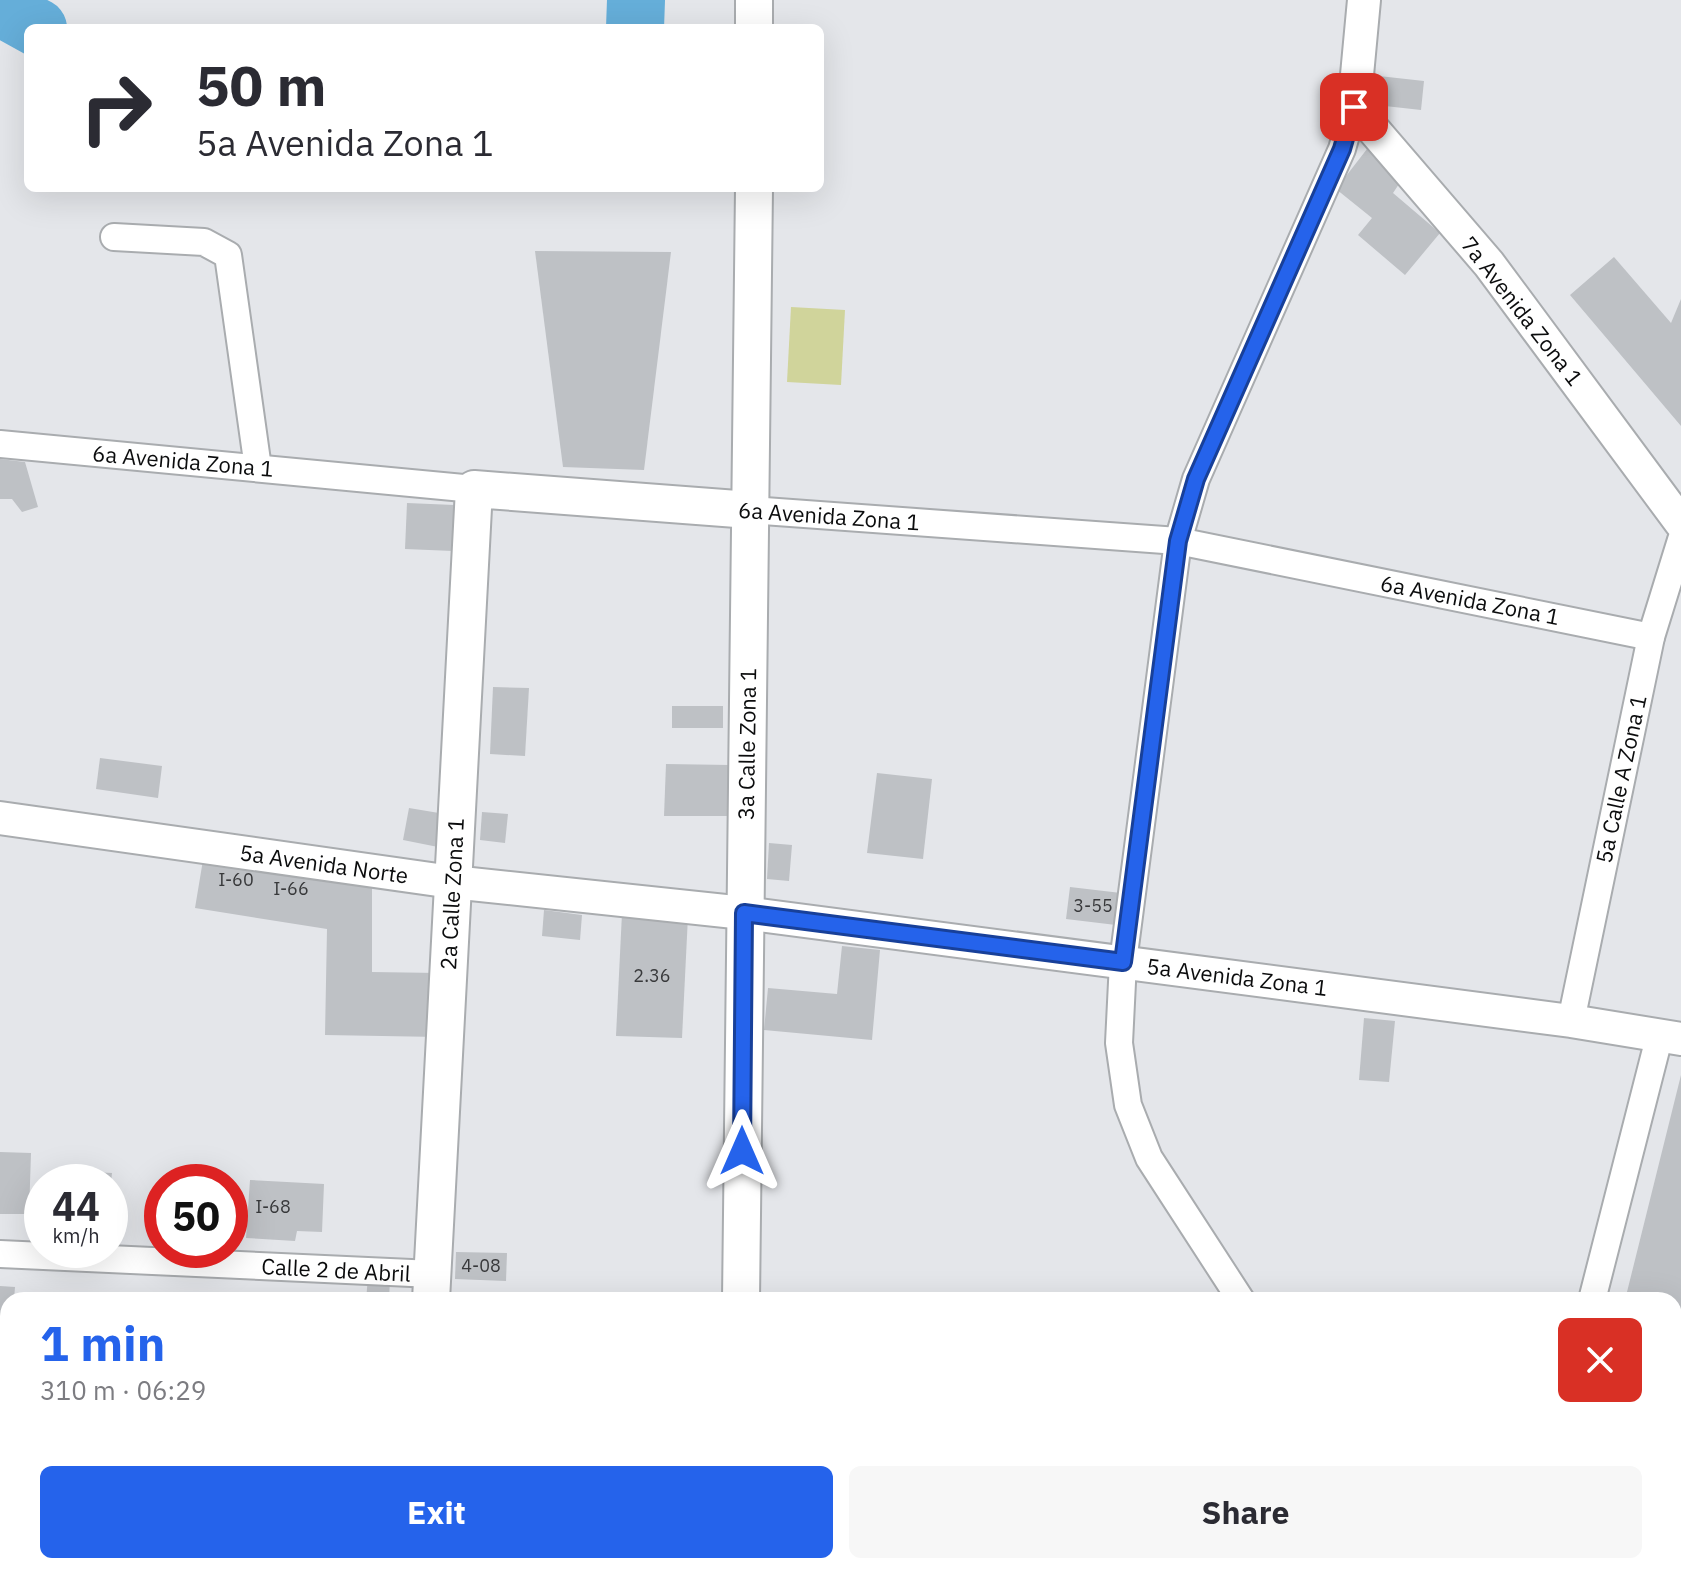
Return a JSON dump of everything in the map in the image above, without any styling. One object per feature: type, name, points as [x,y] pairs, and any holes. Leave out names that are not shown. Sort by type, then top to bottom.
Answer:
[{"type":"main road","points":[[754,0],[754,24]]},
{"type":"main road","name":"3a Calle Zona 1","points":[[741,1292],[754,192]]},
{"type":"main road","name":"6a Avenida Zona 1","points":[[474,489],[750,510]]},
{"type":"main road","name":"2a Calle Zona 1","points":[[432,1287],[474,489]]},
{"type":"street","points":[[1236,1292],[1149,1158],[1128,1105],[1119,1043],[1123,962],[1178,541],[1196,479],[1342,149],[1354,107],[1364,0]]},
{"type":"street","name":"7a Avenida Zona 1","points":[[1354,107],[1489,264],[1681,523]]},
{"type":"street","points":[[114,237],[204,242],[228,255],[258,468]]},
{"type":"street","name":"6a Avenida Zona 1","points":[[0,444],[474,489]]},
{"type":"street","name":"6a Avenida Zona 1","points":[[750,510],[1178,541],[1651,637]]},
{"type":"street","name":"5a Calle A Zona 1","points":[[1571,1021],[1651,637],[1681,540]]},
{"type":"street","name":"5a Avenida Norte","points":[[0,818],[452,882],[744,913]]},
{"type":"street","name":"5a Avenida Zona 1","points":[[744,913],[1671,1036]]},
{"type":"street","points":[[1594,1292],[1671,1036]]},
{"type":"street","name":"Calle 2 de Abril","points":[[0,1254],[432,1287]]},
{"type":"green space","points":[[791,307],[845,310],[841,385],[787,382]]},
{"type":"building","points":[[1379,76],[1424,81],[1421,110],[1376,105]]},
{"type":"building","points":[[1367,149],[1403,178],[1393,193],[1440,233],[1405,275],[1358,235],[1372,218],[1336,189]]},
{"type":"building","points":[[535,251],[671,252],[644,470],[563,467]]},
{"type":"building","points":[[1614,257],[1671,323],[1681,299],[1681,426],[1570,295]]},
{"type":"building","points":[[0,459],[25,462],[38,507],[22,512],[12,499],[0,499]]},
{"type":"building","points":[[407,503],[454,505],[453,551],[405,549]]},
{"type":"building","points":[[493,687],[529,688],[525,756],[490,754]]},
{"type":"building","points":[[672,706],[723,706],[723,728],[672,728]]},
{"type":"building","points":[[100,758],[162,766],[158,798],[96,789]]},
{"type":"building","points":[[666,764],[730,765],[729,816],[664,816]]},
{"type":"building","points":[[877,773],[932,779],[923,859],[867,853]]},
{"type":"building","points":[[409,808],[445,814],[438,847],[403,840]]},
{"type":"building","points":[[482,812],[508,814],[505,843],[480,840]]},
{"type":"building","points":[[769,843],[792,845],[789,881],[767,879]]},
{"type":"building","points":[[203,860],[372,884],[372,972],[439,973],[439,1037],[325,1035],[327,929],[195,908]]},
{"type":"building","points":[[1070,887],[1121,893],[1116,925],[1066,919]]},
{"type":"building","points":[[544,910],[582,915],[580,940],[542,936]]},
{"type":"building","points":[[622,913],[688,916],[682,1038],[616,1036]]},
{"type":"building","points":[[842,946],[880,950],[872,1040],[764,1030],[768,988],[837,994]]},
{"type":"building","points":[[1364,1018],[1395,1021],[1389,1082],[1359,1080]]},
{"type":"building","points":[[1681,1075],[1681,1292],[1627,1292]]},
{"type":"building","points":[[0,1152],[31,1153],[31,1164],[24,1164],[24,1214],[0,1214]]},
{"type":"building","points":[[250,1180],[324,1184],[322,1232],[297,1231],[295,1241],[248,1238]]},
{"type":"building","points":[[456,1252],[507,1253],[506,1281],[455,1279]]},
{"type":"building","points":[[368,1277],[390,1279],[389,1292],[367,1292]]},
{"type":"building","points":[[0,1286],[15,1287],[15,1292],[0,1292]]},
{"type":"waterway","points":[[635,24],[636,0]]},
{"type":"waterway","points":[[0,7],[31,24]]},
{"type":"route","points":[[742,1151],[744,913],[1123,962],[1178,541],[1196,479],[1342,149],[1354,107]]}]
